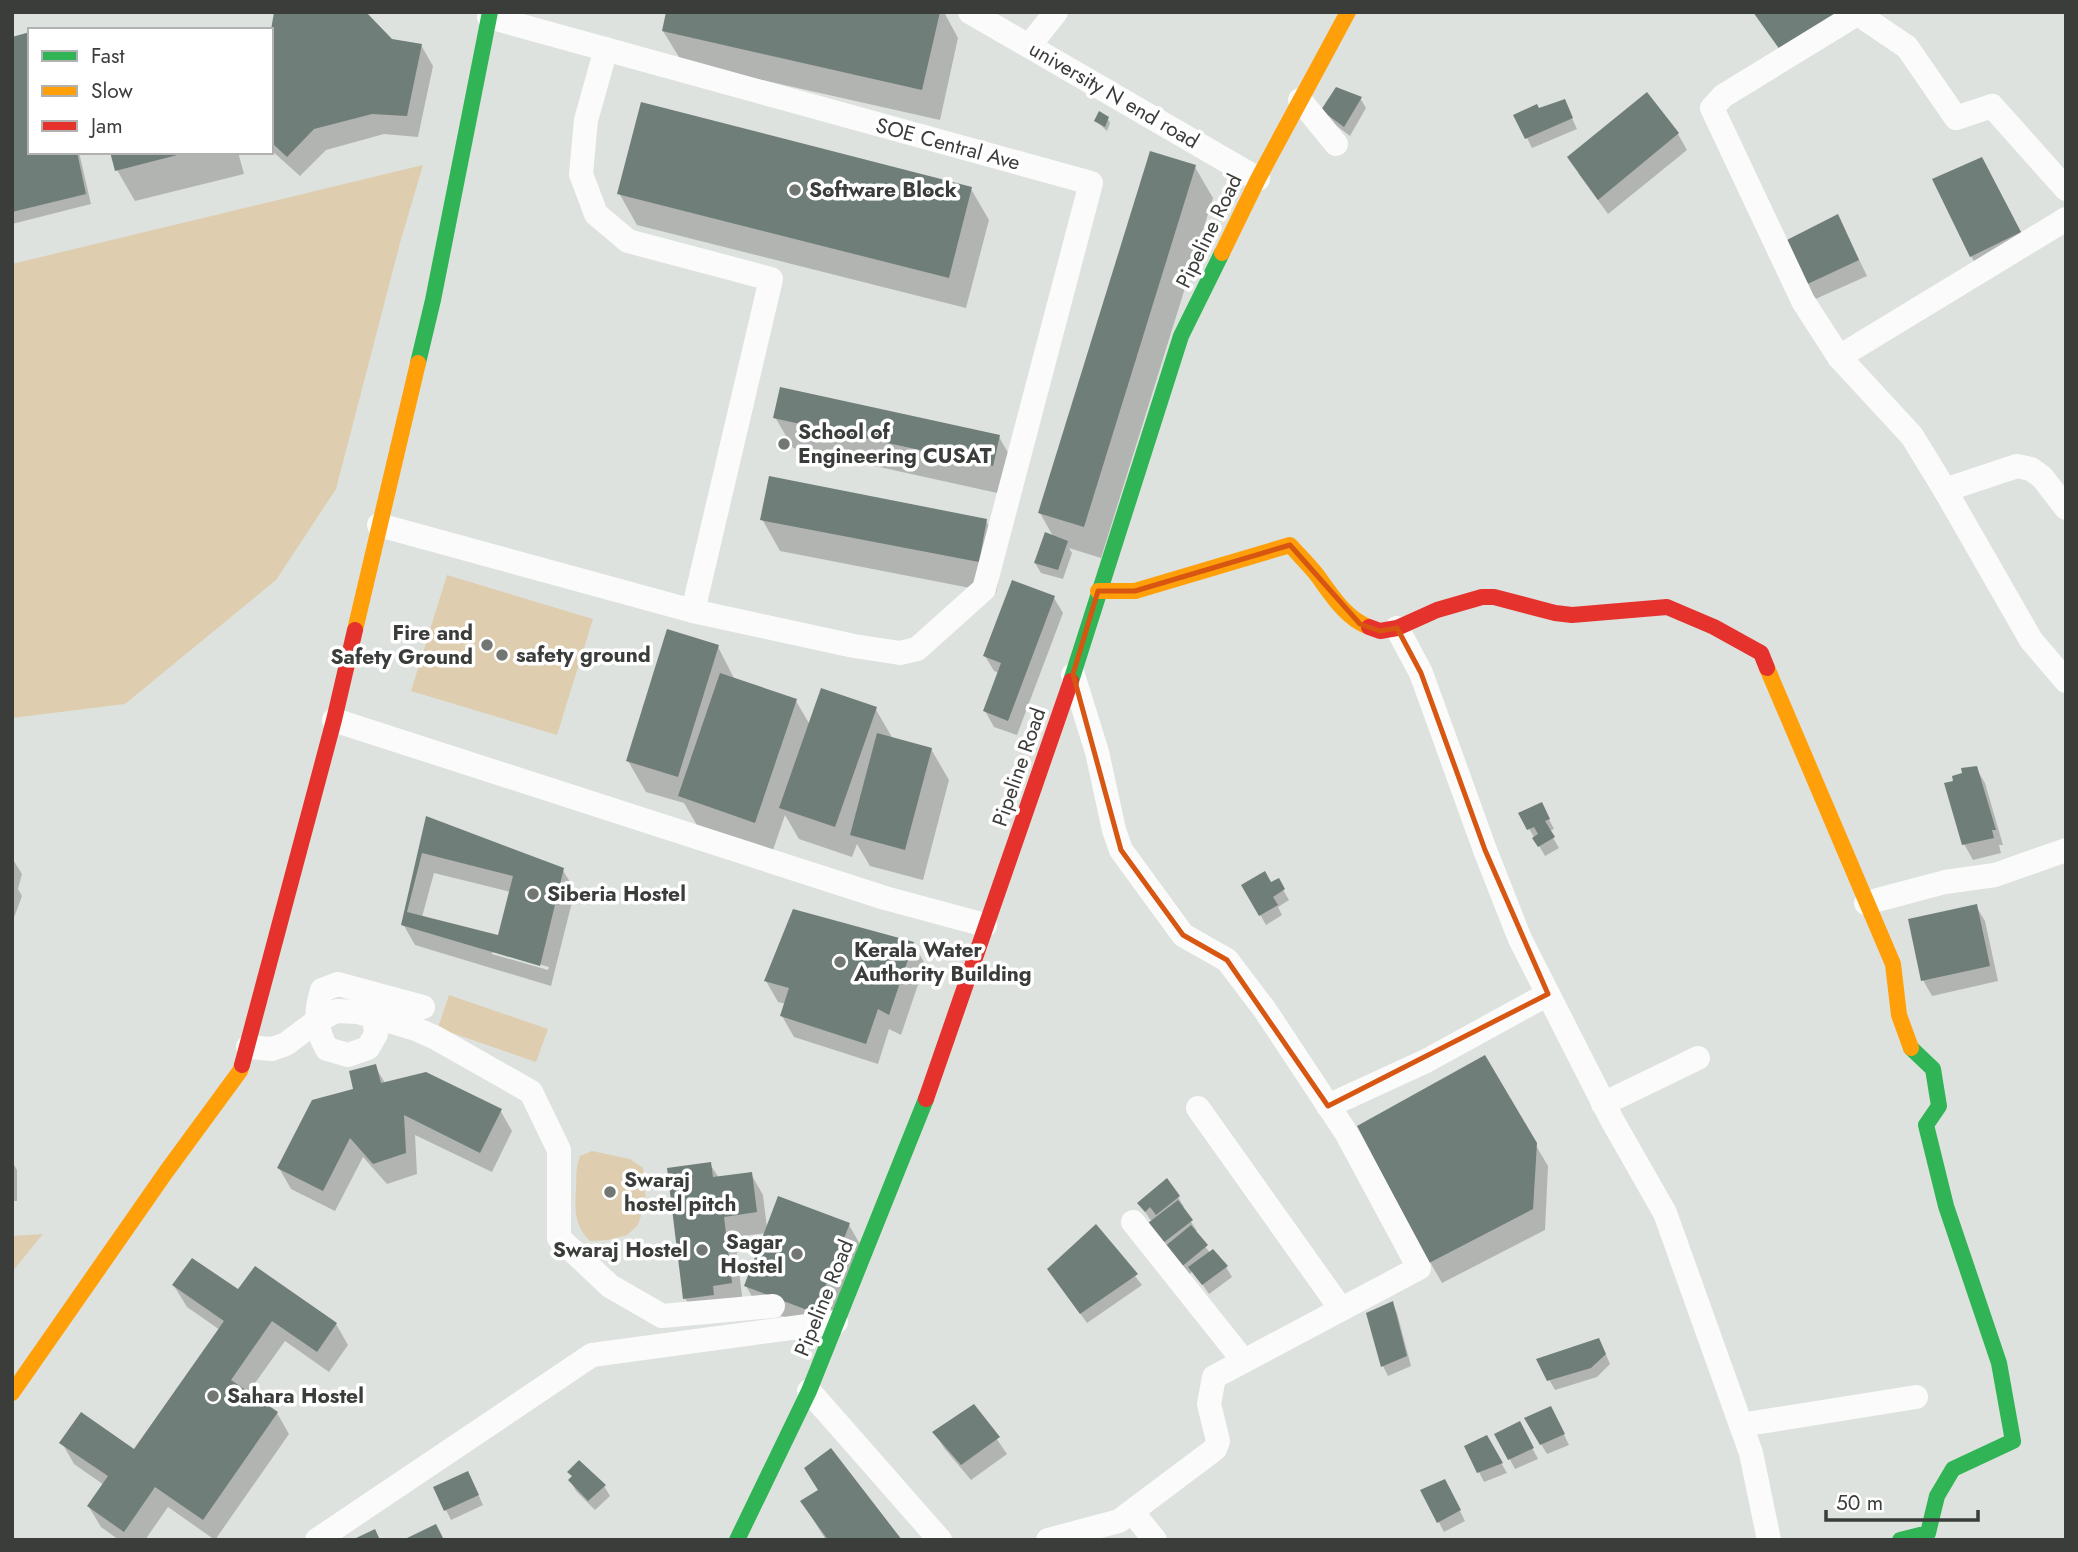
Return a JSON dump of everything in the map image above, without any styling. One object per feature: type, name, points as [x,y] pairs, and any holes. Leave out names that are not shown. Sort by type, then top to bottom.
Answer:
[{"type":"street","name":"university N end road","points":[[970,12],[1258,179]]},
{"type":"street","points":[[1029,46],[1055,12]]},
{"type":"street","name":"Pipeline Road","points":[[737,1540],[809,1391],[914,1132],[1056,729],[1181,336],[1258,179],[1348,12]]},
{"type":"street","points":[[12,1393],[240,1071],[334,720],[433,300],[490,15]]},
{"type":"street","name":"SOE Central Ave","points":[[490,15],[1091,183],[984,589],[917,649],[900,653],[855,646],[694,611]]},
{"type":"street","points":[[2066,189],[1992,106],[1956,118],[1907,47],[1871,16],[1723,96],[1712,108],[1803,301],[1839,357],[1912,436],[2031,640],[2066,681]]},
{"type":"street","points":[[379,526],[694,611],[771,279],[628,241],[596,214],[581,174],[586,120],[606,49]]},
{"type":"street","points":[[1300,100],[1336,144]]},
{"type":"street","points":[[1839,357],[2066,219]]},
{"type":"street","points":[[1945,490],[2017,466],[2031,469],[2042,477],[2066,508]]},
{"type":"street","points":[[1098,591],[1135,591],[1290,545],[1317,574],[1335,600],[1360,624],[1380,631],[1406,624],[1437,610],[1482,597],[1494,597],[1572,615],[1667,607],[1714,627],[1761,653],[1893,964],[1899,1015],[1908,1046],[1933,1069],[1939,1107],[1926,1125],[1946,1206],[1999,1363],[2013,1441],[1953,1469],[1937,1496],[1930,1536],[1900,1540]]},
{"type":"street","points":[[1406,624],[1490,863],[1520,939],[1603,1104],[1665,1213],[1751,1453],[1769,1540]]},
{"type":"street","points":[[1048,1540],[1119,1521],[1216,1449],[1218,1441],[1209,1404],[1214,1377],[1419,1268],[1347,1134],[1265,1010],[1227,960],[1183,935],[1121,850],[1097,752],[1073,674]]},
{"type":"street","points":[[334,720],[885,898],[985,925]]},
{"type":"street","points":[[1866,904],[1945,882],[1995,875],[2066,850]]},
{"type":"street","points":[[374,1017],[376,1034],[368,1048],[348,1055],[327,1049],[318,1033],[317,1006],[322,990],[338,984],[423,1007]]},
{"type":"street","points":[[1328,1105],[1426,1061],[1548,995]]},
{"type":"street","points":[[248,1047],[272,1049],[286,1044],[318,1020],[337,1011],[358,1012],[436,1038],[531,1092],[559,1150],[559,1238],[610,1286],[662,1316],[774,1306]]},
{"type":"street","points":[[1603,1104],[1698,1058]]},
{"type":"street","points":[[1198,1108],[1341,1309]]},
{"type":"street","points":[[1133,1222],[1243,1360]]},
{"type":"street","points":[[317,1540],[592,1355],[836,1322]]},
{"type":"street","points":[[809,1391],[940,1540]]},
{"type":"street","points":[[1741,1425],[1916,1397]]},
{"type":"street","points":[[1133,1513],[1154,1540]]},
{"type":"highlighted area","points":[[1290,545],[1360,624],[1380,631],[1397,628],[1421,673],[1485,850],[1548,994],[1328,1106],[1227,960],[1183,935],[1121,850],[1073,674],[1098,591],[1135,591]]},
{"type":"shaded area","points":[[423,165],[336,489],[276,580],[125,704],[12,718],[12,264]]},
{"type":"shaded area","name":"safety ground","points":[[447,575],[593,619],[557,735],[411,691]]},
{"type":"shaded area","points":[[449,995],[548,1029],[536,1062],[438,1028]]},
{"type":"shaded area","name":"Swaraj hostel pitch","points":[[592,1151],[630,1159],[643,1168],[646,1200],[638,1225],[627,1235],[590,1241],[578,1223],[577,1165],[580,1156]]},
{"type":"shaded area","points":[[43,1234],[12,1272],[12,1236]]},
{"type":"building","points":[[274,12],[366,12],[392,39],[422,44],[407,116],[372,114],[314,129],[287,157],[273,144],[271,28]]},
{"type":"building","points":[[666,12],[940,12],[922,90],[662,31]]},
{"type":"building","points":[[1753,12],[1847,12],[1780,50]]},
{"type":"building","points":[[28,33],[28,154],[77,154],[86,194],[12,212],[12,37]]},
{"type":"building","points":[[1336,87],[1362,97],[1344,127],[1321,110]]},
{"type":"building","points":[[1647,92],[1679,133],[1598,200],[1567,157]]},
{"type":"building","points":[[1565,99],[1573,118],[1525,139],[1513,115],[1537,104],[1539,108]]},
{"type":"building","name":"Software Block","points":[[641,102],[972,187],[949,278],[617,194]]},
{"type":"building","points":[[1099,111],[1109,117],[1105,127],[1094,121]]},
{"type":"building","points":[[1150,151],[1196,165],[1084,527],[1038,513]]},
{"type":"building","points":[[111,154],[181,154],[115,171]]},
{"type":"building","points":[[1982,157],[2021,232],[1970,257],[1932,179]]},
{"type":"building","points":[[1838,214],[1859,260],[1801,287],[1779,244]]},
{"type":"building","points":[[780,387],[1000,435],[993,466],[773,418]]},
{"type":"building","points":[[769,476],[987,519],[979,562],[760,520]]},
{"type":"building","points":[[1045,532],[1068,541],[1058,570],[1034,563]]},
{"type":"building","points":[[1012,580],[1055,596],[1008,721],[983,711],[1001,663],[983,656]]},
{"type":"building","points":[[667,629],[719,645],[678,777],[626,761]]},
{"type":"building","points":[[720,673],[797,699],[755,823],[678,796]]},
{"type":"building","points":[[821,688],[877,707],[835,827],[779,808]]},
{"type":"building","points":[[877,733],[932,748],[905,850],[850,835]]},
{"type":"building","points":[[1977,766],[1996,830],[1992,830],[1994,838],[1962,845],[1944,783],[1953,781],[1952,776],[1962,773],[1961,768]]},
{"type":"building","points":[[1542,802],[1550,819],[1545,821],[1555,837],[1538,847],[1532,838],[1538,834],[1534,827],[1527,830],[1518,813]]},
{"type":"building","name":"Siberia Hostel","points":[[426,816],[564,868],[540,966],[401,925]],"holes":[[[422,853],[513,876],[498,935],[407,912]]]},
{"type":"building","points":[[1265,871],[1271,882],[1279,878],[1285,889],[1273,897],[1278,905],[1259,916],[1241,885]]},
{"type":"building","points":[[1977,904],[1990,966],[1921,981],[1908,919]]},
{"type":"building","name":"Kerala Water Authority Building","points":[[793,909],[914,942],[889,1015],[878,1009],[866,1044],[780,1016],[789,988],[764,981]]},
{"type":"building","points":[[1485,1055],[1537,1143],[1533,1209],[1429,1263],[1357,1126]]},
{"type":"building","points":[[376,1064],[381,1083],[426,1072],[502,1109],[480,1153],[404,1115],[406,1153],[373,1164],[350,1138],[323,1191],[277,1168],[312,1100],[353,1089],[349,1071]]},
{"type":"building","name":"Swaraj Hostel","points":[[711,1162],[713,1177],[752,1172],[757,1212],[724,1217],[732,1283],[713,1286],[714,1295],[683,1299],[667,1168]]},
{"type":"building","points":[[1167,1178],[1180,1196],[1156,1215],[1150,1207],[1145,1212],[1137,1203]]},
{"type":"building","name":"Sagar Hostel","points":[[778,1196],[850,1223],[815,1313],[744,1286]]},
{"type":"building","points":[[1178,1200],[1193,1220],[1163,1243],[1148,1223]]},
{"type":"building","points":[[1096,1224],[1138,1274],[1080,1314],[1047,1269]]},
{"type":"building","points":[[1191,1225],[1208,1245],[1180,1268],[1163,1248]]},
{"type":"building","points":[[1213,1249],[1228,1266],[1202,1285],[1188,1267]]},
{"type":"building","name":"Sahara Hostel","points":[[192,1258],[238,1289],[255,1266],[337,1323],[317,1352],[272,1321],[231,1380],[278,1412],[203,1520],[155,1487],[124,1532],[87,1506],[108,1476],[59,1443],[81,1412],[134,1449],[224,1321],[172,1285]]},
{"type":"building","points":[[1393,1301],[1407,1356],[1381,1367],[1366,1313]]},
{"type":"building","points":[[1599,1338],[1606,1354],[1591,1368],[1547,1381],[1536,1359]]},
{"type":"building","points":[[974,1404],[1000,1437],[961,1465],[932,1432]]},
{"type":"building","points":[[1551,1406],[1565,1434],[1540,1445],[1524,1418]]},
{"type":"building","points":[[1520,1421],[1534,1448],[1508,1460],[1494,1434]]},
{"type":"building","points":[[1487,1435],[1503,1463],[1477,1473],[1464,1446]]},
{"type":"building","points":[[831,1448],[902,1540],[828,1540],[800,1501],[818,1490],[804,1468]]},
{"type":"building","points":[[579,1460],[606,1485],[588,1501],[568,1480],[572,1476],[567,1472]]},
{"type":"building","points":[[468,1471],[479,1495],[444,1511],[433,1487]]},
{"type":"building","points":[[1445,1479],[1461,1510],[1437,1523],[1420,1490]]},
{"type":"building","points":[[436,1524],[444,1540],[403,1540]]},
{"type":"building","points":[[375,1529],[380,1540],[352,1540]]},
{"type":"traffic: fast","points":[[418,363],[490,12]]},
{"type":"traffic: fast","points":[[1071,681],[1181,336],[1222,253]]},
{"type":"traffic: fast","points":[[1900,1540],[1928,1533],[1937,1496],[1953,1469],[2013,1441],[1999,1363],[1946,1206],[1926,1125],[1939,1106],[1933,1069],[1911,1048]]},
{"type":"traffic: fast","points":[[737,1540],[809,1391],[926,1099]]},
{"type":"traffic: slow","points":[[1222,253],[1258,179],[1348,12]]},
{"type":"traffic: slow","points":[[355,630],[418,363]]},
{"type":"traffic: slow","points":[[1098,591],[1135,591],[1290,545],[1346,612],[1369,627]]},
{"type":"traffic: slow","points":[[1767,668],[1893,964],[1899,1015],[1911,1048]]},
{"type":"traffic: slow","points":[[12,1393],[242,1065]]},
{"type":"traffic: jam","points":[[1369,627],[1380,631],[1397,628],[1437,610],[1482,597],[1494,597],[1572,615],[1667,607],[1714,627],[1761,653],[1767,668]]},
{"type":"traffic: jam","points":[[242,1065],[334,720],[355,630]]},
{"type":"traffic: jam","points":[[926,1099],[1071,681]]},
{"type":"place","name":"Software Block","points":[[795,190]]},
{"type":"place","name":"School of Engineering CUSAT","points":[[784,444]]},
{"type":"place","name":"Fire and Safety Ground","points":[[487,645]]},
{"type":"place","name":"safety ground","points":[[502,655]]},
{"type":"place","name":"Siberia Hostel","points":[[533,894]]},
{"type":"place","name":"Kerala Water Authority Building","points":[[840,962]]},
{"type":"place","name":"Swaraj hostel pitch","points":[[610,1192]]},
{"type":"place","name":"Swaraj Hostel","points":[[702,1250]]},
{"type":"place","name":"Sagar Hostel","points":[[797,1254]]},
{"type":"place","name":"Sahara Hostel","points":[[213,1396]]}]
